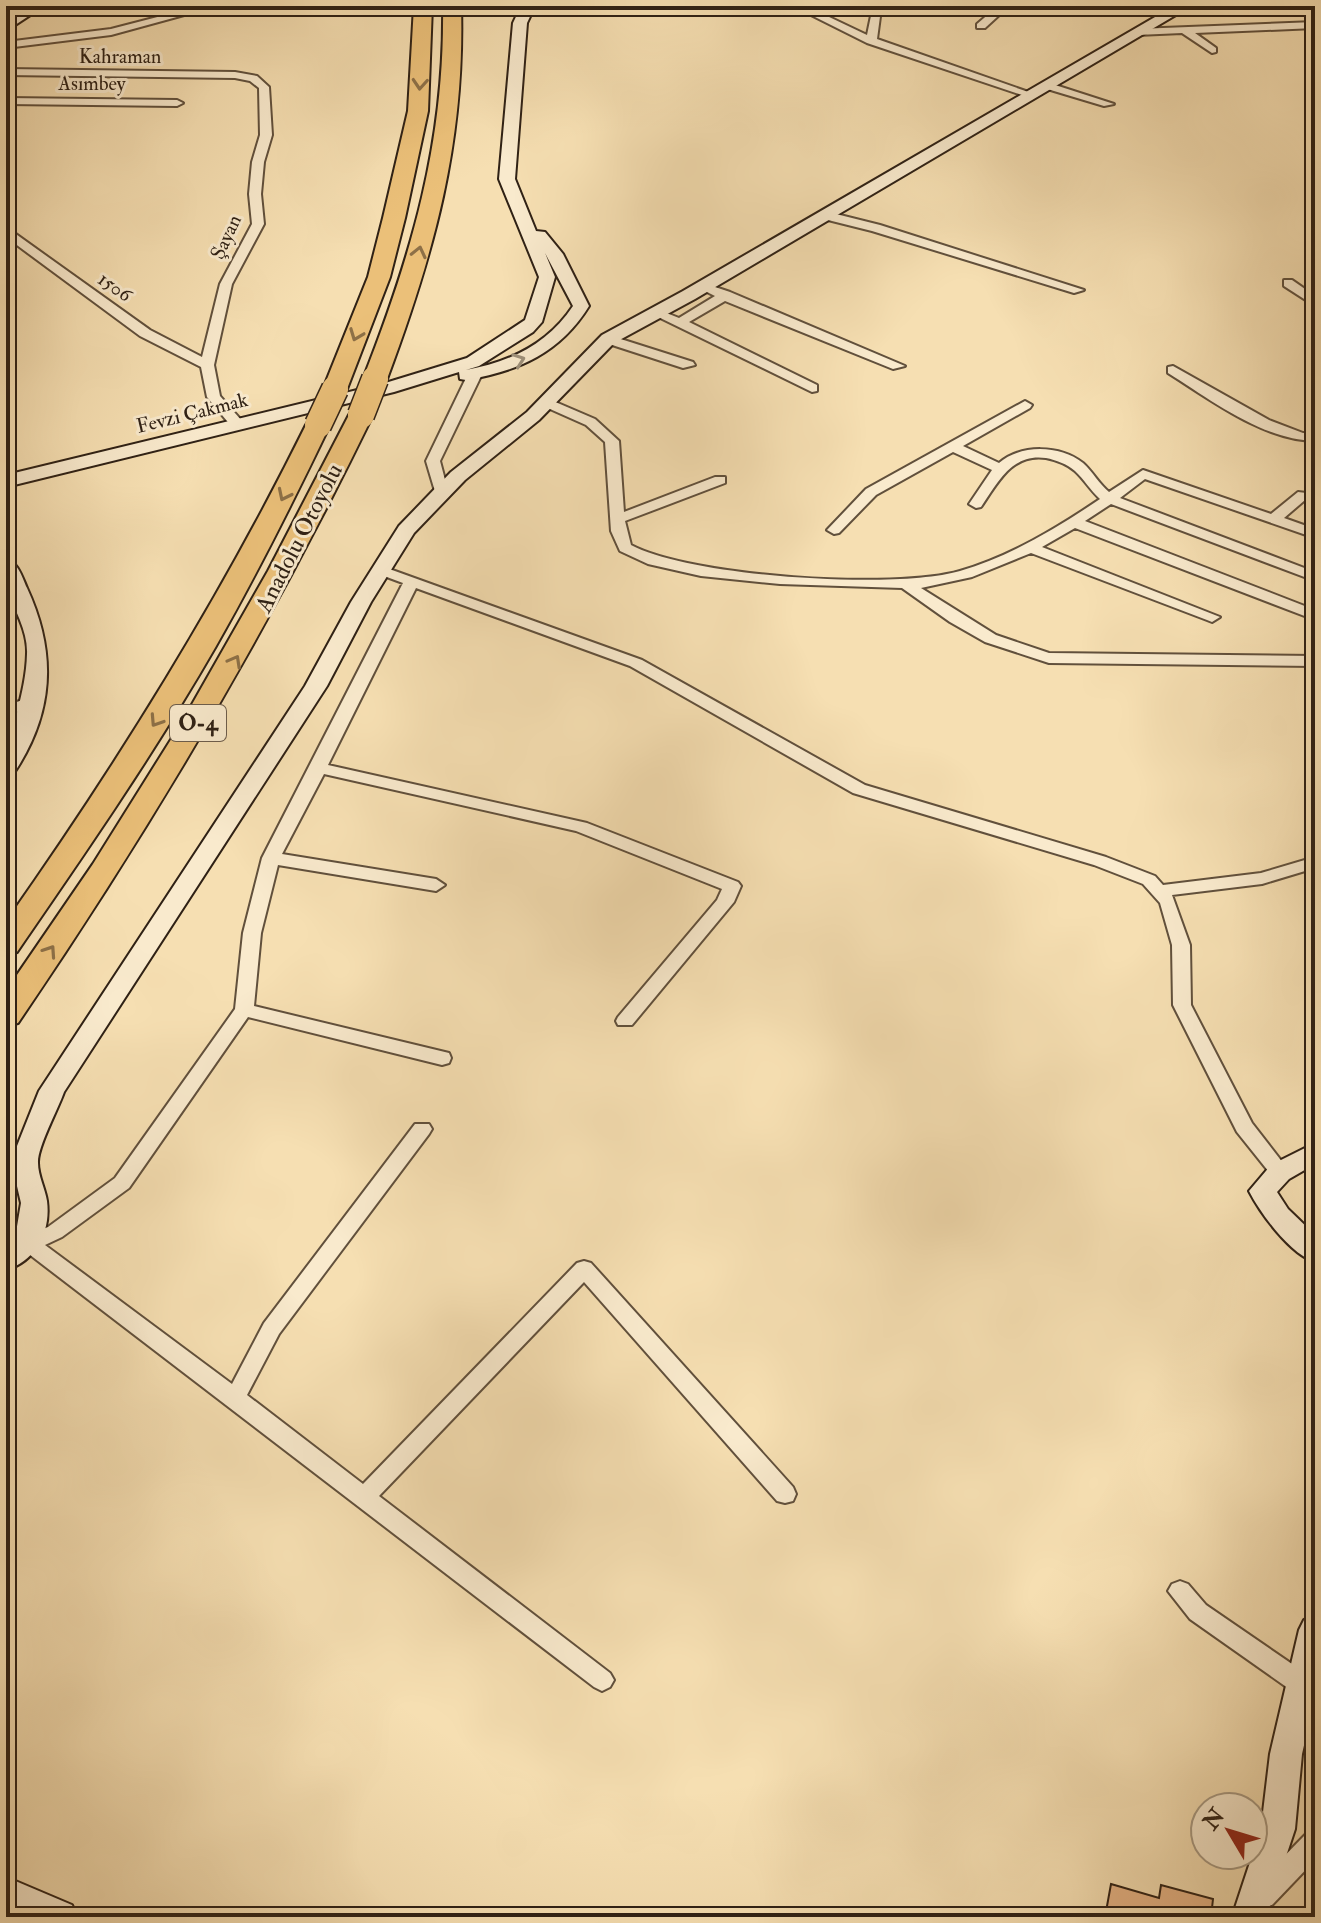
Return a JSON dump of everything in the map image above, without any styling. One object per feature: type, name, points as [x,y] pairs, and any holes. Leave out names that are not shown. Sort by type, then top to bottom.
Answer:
[{"type":"highway","name":"Anadolu Otoyolu","points":[[6,945],[84,834],[178,686],[268,529],[335,389],[379,277],[394,218],[418,111],[423,6]]},
{"type":"highway","name":"Anadolu Otoyolu","points":[[6,1015],[124,841],[217,692],[304,534],[361,415],[382,383],[414,276],[448,111],[454,33],[452,6]]},
{"type":"street","points":[[6,27],[37,6]]},
{"type":"street","points":[[6,45],[111,32],[212,6]]},
{"type":"street","points":[[528,6],[520,23],[508,138],[507,179],[547,277],[530,325],[533,336],[550,344]]},
{"type":"street","points":[[798,6],[871,41],[923,61],[1032,95]]},
{"type":"street","points":[[981,26],[1004,6]]},
{"type":"street","points":[[382,383],[475,374],[526,358],[550,344],[584,332],[654,312],[703,287],[1184,6]]},
{"type":"street","points":[[871,41],[877,11]]},
{"type":"street","points":[[1137,32],[1315,25]]},
{"type":"street","points":[[1186,31],[1212,50]]},
{"type":"street","name":"Kahraman","points":[[6,72],[235,75]]},
{"type":"street","name":"Şayan","points":[[207,365],[226,284],[258,224],[255,194],[258,162],[266,135],[264,87],[253,78],[235,75]]},
{"type":"street","points":[[1048,86],[1108,104]]},
{"type":"street","name":"Asımbey","points":[[6,101],[177,103]]},
{"type":"street","points":[[28,1243],[34,1203],[24,1161],[52,1091],[316,686],[406,530],[458,476],[491,452],[546,402],[584,332],[581,306],[555,254],[517,208]]},
{"type":"street","points":[[824,215],[1078,290]]},
{"type":"street","name":"1506","points":[[6,231],[145,333],[207,365]]},
{"type":"street","points":[[1288,283],[1315,302]]},
{"type":"street","points":[[703,287],[898,366]]},
{"type":"street","points":[[680,322],[726,295]]},
{"type":"street","points":[[654,312],[812,388]]},
{"type":"street","points":[[382,383],[473,362],[530,325],[548,319],[688,365]]},
{"type":"street","points":[[207,365],[214,397],[237,424]]},
{"type":"street","points":[[1173,370],[1243,412],[1296,436],[1306,439],[1315,437]]},
{"type":"street","points":[[442,495],[433,461],[475,374]]},
{"type":"street","name":"Fevzi Çakmak","points":[[6,481],[237,424],[382,383]]},
{"type":"street","points":[[546,402],[588,419],[605,431],[612,441],[619,539],[625,548],[657,561],[688,568],[757,578],[936,582],[1029,547],[1110,499],[1143,474],[1315,534]]},
{"type":"street","points":[[834,530],[871,492],[1025,405]]},
{"type":"street","points":[[952,446],[1000,469]]},
{"type":"street","points":[[976,504],[1000,469],[1014,455],[1033,451],[1066,459],[1081,469],[1095,490],[1110,499],[1315,577]]},
{"type":"street","points":[[618,519],[720,480]]},
{"type":"street","points":[[1274,519],[1303,495],[1315,499]]},
{"type":"street","points":[[1074,522],[1315,615]]},
{"type":"street","points":[[1029,547],[1212,617]]},
{"type":"street","points":[[6,565],[29,615],[38,651],[33,701],[23,742],[6,768]]},
{"type":"street","points":[[381,570],[636,663],[859,789],[1100,861],[1149,880],[1168,901],[1181,945],[1182,1005],[1244,1127],[1280,1172]]},
{"type":"street","points":[[6,1260],[28,1243],[55,1232],[122,1183],[244,1010],[252,933],[271,858],[412,581]]},
{"type":"street","points":[[905,583],[974,631],[1024,654],[1049,658],[1315,661]]},
{"type":"street","points":[[6,711],[33,701]]},
{"type":"street","points":[[318,768],[581,827],[732,886],[725,902],[625,1021]]},
{"type":"street","points":[[271,858],[436,885]]},
{"type":"street","points":[[1159,891],[1262,878],[1315,862]]},
{"type":"street","points":[[244,1010],[442,1058]]},
{"type":"street","points":[[235,1398],[271,1329],[422,1129]]},
{"type":"street","points":[[1315,1152],[1280,1172],[1262,1191],[1279,1216],[1315,1252]]},
{"type":"street","points":[[28,1243],[602,1680]]},
{"type":"street","points":[[363,1498],[584,1269],[785,1494]]},
{"type":"street","points":[[1180,1591],[1198,1612],[1303,1685]]},
{"type":"street","points":[[1252,1910],[1278,1829],[1286,1754],[1315,1630]]},
{"type":"street","points":[[1252,1910],[1315,1842]]},
{"type":"street","points":[[6,1893],[60,1917]]},
{"type":"building","points":[[1111,1884],[1159,1898],[1161,1885],[1213,1899],[1211,1917],[1105,1917]]},
{"type":"railway","points":[[6,11],[14,6]]}]
